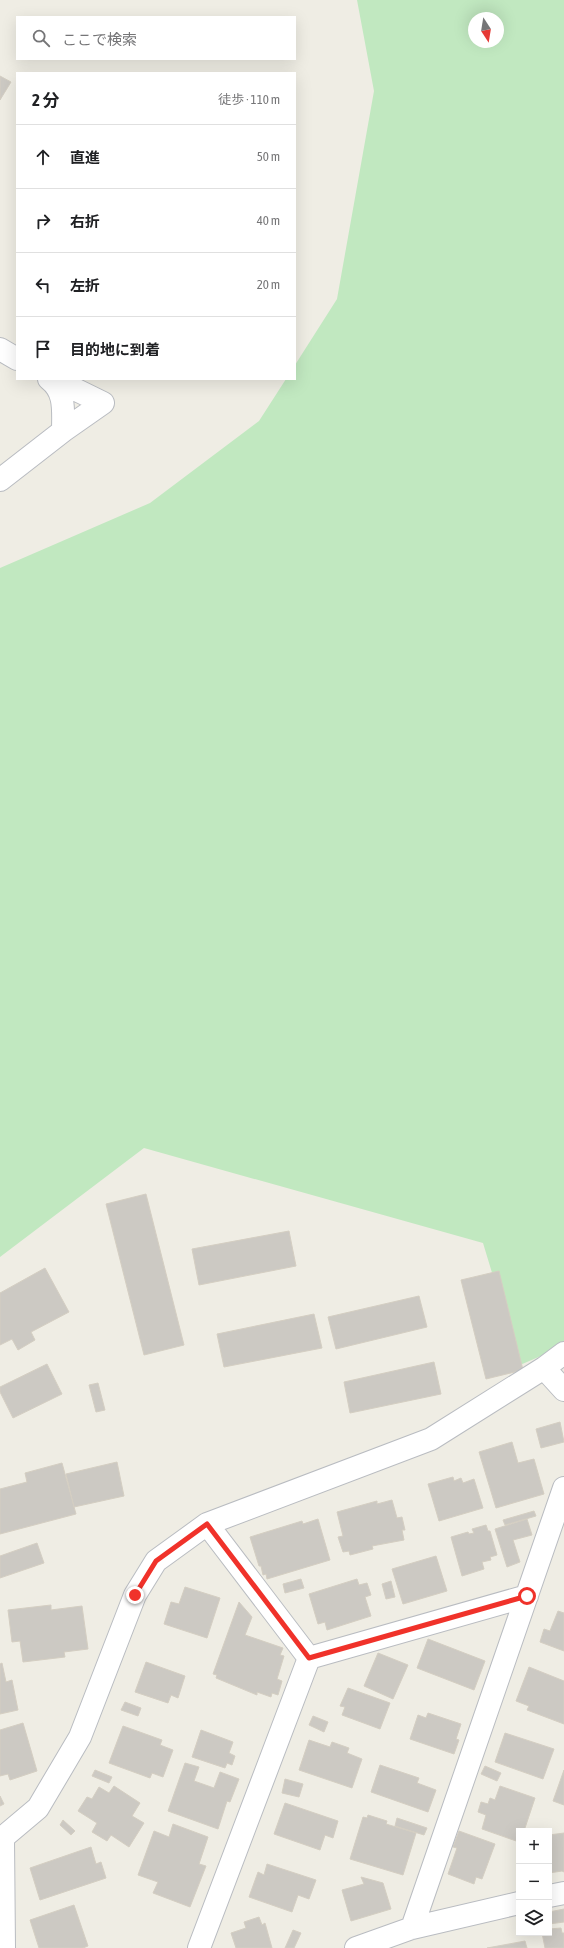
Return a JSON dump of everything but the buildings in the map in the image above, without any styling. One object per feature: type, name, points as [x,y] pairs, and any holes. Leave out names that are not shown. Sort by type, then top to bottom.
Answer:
[{"type":"street","points":[[0,349],[16,358]]},
{"type":"street","points":[[50,380],[58,386],[63,406],[63,431]]},
{"type":"street","points":[[0,480],[63,431],[103,403],[56,380]]},
{"type":"street","points":[[4,1948],[2,1839],[38,1808],[80,1737],[135,1595],[156,1561],[207,1524],[431,1439],[544,1368],[564,1353]]},
{"type":"street","points":[[544,1368],[564,1390]]},
{"type":"street","points":[[412,1928],[564,1488]]},
{"type":"street","points":[[207,1524],[309,1658]]},
{"type":"street","points":[[309,1658],[527,1596]]},
{"type":"street","points":[[199,1948],[309,1658]]},
{"type":"street","points":[[552,1895],[564,1893]]},
{"type":"street","points":[[356,1948],[412,1928],[516,1904]]},
{"type":"green space","points":[[357,0],[564,0],[564,1346],[520,1365],[483,1243],[144,1148],[0,1257],[0,568],[150,503],[259,421],[285,380],[296,380],[296,363],[337,299],[374,91]]},
{"type":"route","points":[[135,1595],[156,1561],[207,1524],[309,1658],[527,1596]]}]
